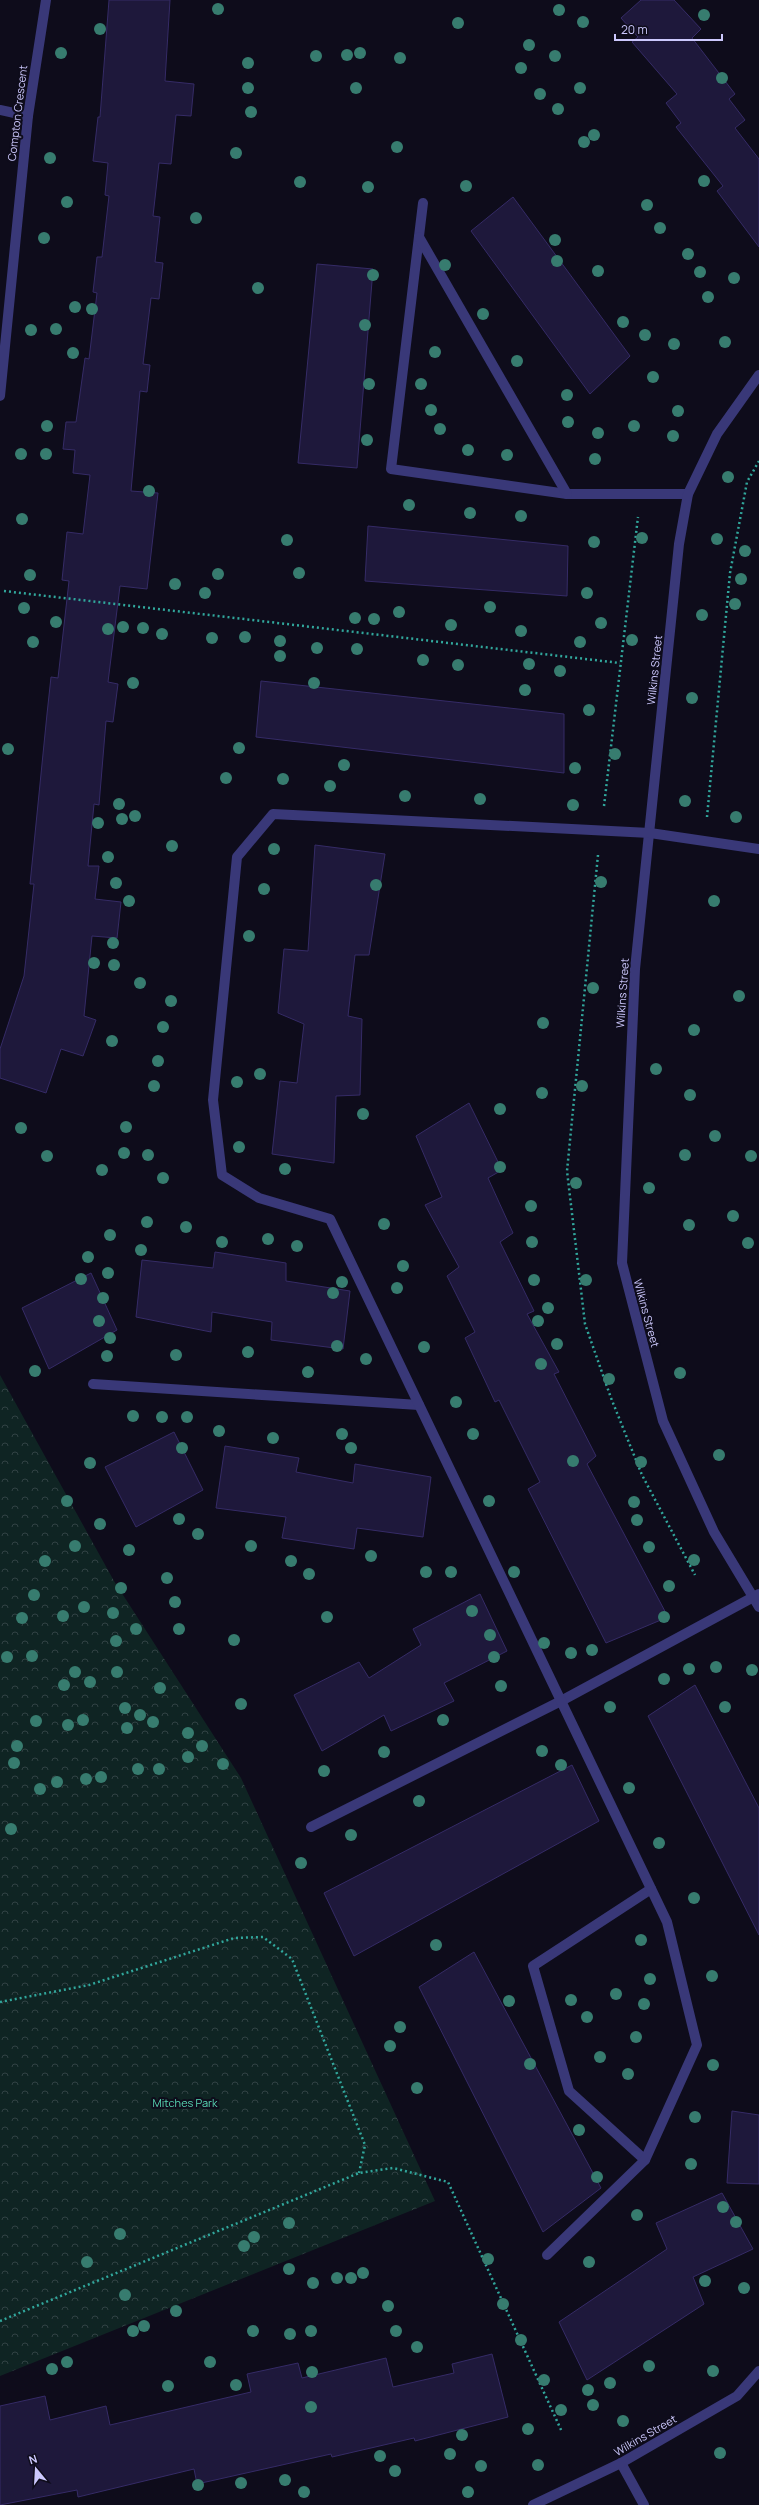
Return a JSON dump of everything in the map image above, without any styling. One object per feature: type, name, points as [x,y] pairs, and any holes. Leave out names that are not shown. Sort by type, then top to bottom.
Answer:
[{"type":"street","name":"Compton Crescent","points":[[0,396],[28,116],[46,0]]},
{"type":"street","points":[[0,110],[28,116]]},
{"type":"street","points":[[423,203],[391,469],[567,494],[688,494]]},
{"type":"street","points":[[419,237],[567,494]]},
{"type":"street","name":"Wilkins Street","points":[[759,375],[716,434],[688,494],[679,544],[635,969],[626,1139],[622,1263],[663,1421],[714,1532],[756,1596],[759,1607]]},
{"type":"street","points":[[547,2254],[645,2160],[697,2045],[667,1922],[330,1219],[259,1198],[222,1175],[213,1100],[237,857],[273,814],[650,833],[759,849]]},
{"type":"street","points":[[93,1384],[419,1405]]},
{"type":"street","points":[[311,1828],[561,1702],[756,1596]]},
{"type":"street","points":[[645,2160],[569,2091],[533,1966],[651,1889]]},
{"type":"street","name":"Wilkins Street","points":[[533,2505],[621,2463],[737,2396],[759,2371]]},
{"type":"street","points":[[621,2463],[644,2505]]},
{"type":"path","points":[[707,822],[730,573],[747,482],[759,461]]},
{"type":"path","points":[[603,812],[620,663],[643,494]]},
{"type":"path","points":[[4,591],[620,663]]},
{"type":"path","points":[[0,2002],[89,1985],[234,1938],[263,1937],[292,1959],[365,2145],[359,2173]]},
{"type":"path","points":[[0,2321],[359,2173],[393,2168],[448,2182],[562,2432]]},
{"type":"green space","name":"Mitches Park","points":[[0,1375],[114,1581],[241,1778],[435,2201],[0,2376]]},
{"type":"building","points":[[109,0],[170,0],[165,81],[194,84],[191,116],[176,115],[171,164],[159,163],[153,216],[160,217],[155,262],[163,263],[159,299],[151,298],[143,364],[150,365],[147,392],[140,391],[131,491],[158,493],[147,589],[120,586],[108,682],[118,684],[113,722],[106,721],[99,805],[94,804],[88,866],[99,866],[95,899],[121,902],[117,938],[92,936],[84,1016],[96,1020],[83,1056],[61,1049],[46,1093],[0,1078],[0,1049],[24,976],[34,884],[30,884],[51,677],[58,678],[69,581],[62,580],[67,532],[83,534],[90,475],[73,473],[75,450],[63,449],[66,422],[76,422],[85,358],[89,359],[97,293],[93,292],[97,257],[102,257],[109,196],[105,195],[108,163],[93,161],[98,117],[100,117]]},
{"type":"building","points":[[641,0],[674,0],[701,29],[692,38],[735,94],[729,99],[745,120],[735,128],[759,159],[759,247],[717,191],[723,186],[676,127],[681,123],[666,103],[677,94],[632,42],[638,37],[621,18]]},
{"type":"building","points":[[513,197],[630,356],[590,394],[471,231]]},
{"type":"building","points":[[317,264],[373,269],[357,468],[298,463]]},
{"type":"building","points":[[368,526],[568,546],[567,596],[365,581]]},
{"type":"building","points":[[261,681],[564,714],[564,773],[256,737]]},
{"type":"building","points":[[315,845],[385,854],[369,955],[355,955],[348,1016],[362,1019],[360,1095],[336,1096],[334,1163],[272,1154],[280,1081],[297,1083],[304,1024],[278,1013],[284,949],[308,951]]},
{"type":"building","points":[[469,1103],[502,1170],[488,1178],[513,1233],[500,1242],[534,1311],[527,1314],[559,1372],[554,1374],[596,1456],[587,1464],[668,1617],[606,1643],[528,1489],[540,1482],[499,1400],[495,1402],[465,1338],[475,1332],[447,1276],[459,1267],[425,1205],[442,1197],[416,1136]]},
{"type":"building","points":[[215,1252],[286,1263],[286,1281],[350,1291],[343,1349],[271,1340],[272,1322],[212,1312],[211,1332],[136,1317],[142,1260],[213,1268]]},
{"type":"building","points":[[91,1273],[117,1330],[49,1369],[22,1308]]},
{"type":"building","points":[[174,1432],[203,1490],[136,1527],[105,1467]]},
{"type":"building","points":[[225,1446],[299,1458],[296,1472],[353,1483],[355,1464],[431,1477],[423,1537],[357,1528],[354,1549],[282,1538],[286,1517],[216,1508]]},
{"type":"building","points":[[480,1594],[507,1651],[444,1683],[454,1701],[391,1731],[384,1715],[322,1751],[294,1695],[359,1662],[369,1678],[421,1645],[413,1629]]},
{"type":"building","points":[[695,1685],[759,1808],[759,1935],[648,1716]]},
{"type":"building","points":[[572,1765],[599,1821],[354,1956],[324,1893]]},
{"type":"building","points":[[474,1952],[601,2188],[543,2232],[419,1987]]},
{"type":"building","points":[[732,2111],[759,2115],[759,2184],[727,2183]]},
{"type":"building","points":[[722,2193],[753,2249],[693,2277],[704,2304],[587,2380],[559,2322],[667,2249],[656,2223]]},
{"type":"building","points":[[492,2354],[508,2417],[415,2441],[414,2438],[332,2457],[331,2454],[197,2484],[194,2469],[78,2497],[77,2490],[0,2505],[0,2406],[45,2396],[50,2420],[106,2406],[110,2425],[251,2392],[247,2374],[298,2363],[302,2378],[386,2358],[393,2387],[454,2373],[452,2364]]}]
